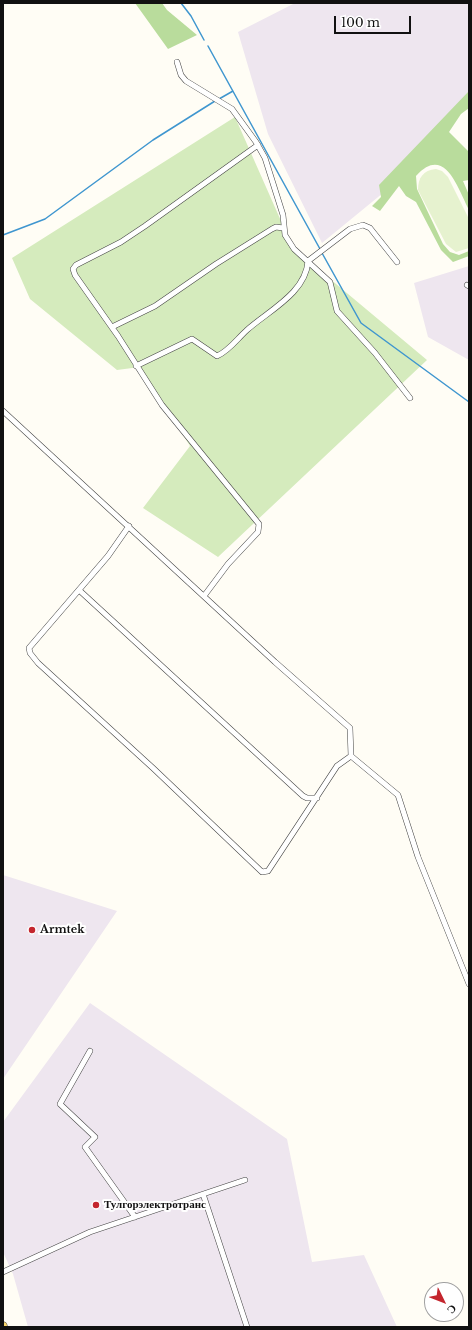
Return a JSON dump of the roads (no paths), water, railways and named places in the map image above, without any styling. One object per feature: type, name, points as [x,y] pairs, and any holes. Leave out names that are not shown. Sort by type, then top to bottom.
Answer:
[{"type":"street","points":[[177,62],[181,75],[186,81],[218,99],[236,113],[265,158],[283,215],[283,228],[285,235],[294,249],[330,282],[337,311],[376,353],[410,398]]},
{"type":"street","points":[[204,596],[228,564],[258,532],[259,524],[181,429],[136,366],[112,327],[75,275],[74,267],[121,242],[258,145]]},
{"type":"street","points":[[136,366],[192,339],[217,356],[223,354],[247,330],[280,304],[292,292],[307,271],[308,261],[350,229],[363,225],[370,228],[397,262]]},
{"type":"street","points":[[112,327],[155,306],[216,264],[272,229],[276,227],[283,228]]},
{"type":"street","points":[[3,411],[350,728],[351,756],[398,795],[418,856],[469,984]]},
{"type":"street","points":[[129,526],[118,544],[29,648],[32,656],[262,872],[268,871],[337,766],[351,756]]},
{"type":"street","points":[[79,590],[303,796],[307,798],[317,798]]},
{"type":"street","points":[[90,1051],[60,1104],[95,1137],[85,1147],[135,1217]]},
{"type":"street","points":[[3,1272],[90,1232],[245,1180]]},
{"type":"street","points":[[203,1194],[247,1327]]},
{"type":"waterway","points":[[181,3],[191,16],[204,40]]},
{"type":"waterway","points":[[208,46],[320,249]]},
{"type":"waterway","points":[[219,99],[233,91]]},
{"type":"waterway","points":[[3,235],[45,219],[153,140],[215,101]]},
{"type":"waterway","points":[[322,253],[361,323],[469,402]]},
{"type":"place","name":"Armtek","points":[[32,930]]},
{"type":"place","name":"Тулгорэлектротранс","points":[[96,1205]]}]
